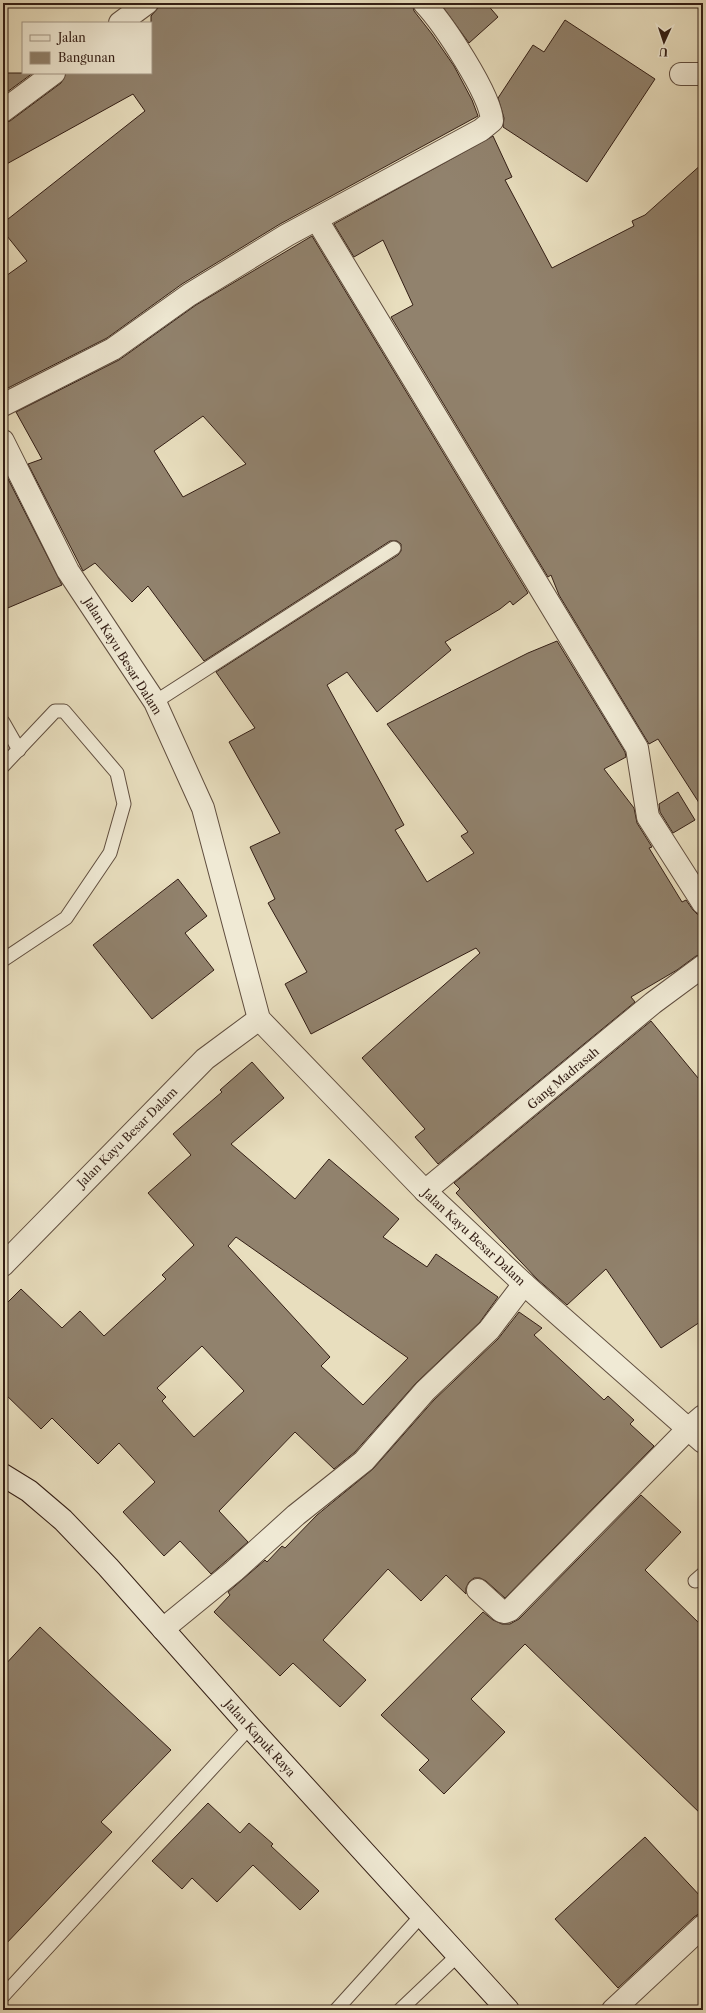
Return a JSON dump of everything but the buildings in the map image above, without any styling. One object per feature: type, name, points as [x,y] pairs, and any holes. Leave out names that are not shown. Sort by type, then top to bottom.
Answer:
[{"type":"street","points":[[121,22],[147,3]]},
{"type":"street","points":[[3,405],[113,349],[189,295],[287,236],[475,133],[492,121],[490,108],[466,62],[435,14],[424,3]]},
{"type":"street","points":[[3,111],[53,74]]},
{"type":"street","points":[[681,74],[703,74]]},
{"type":"street","points":[[317,220],[638,748],[648,817],[703,903]]},
{"type":"street","name":"Jalan Kayu Besar Dalam","points":[[3,441],[68,571],[155,702],[203,808],[259,1019],[424,1191],[524,1284],[698,1428]]},
{"type":"street","name":"Gang Madrasah","points":[[424,1191],[653,1003],[703,966]]},
{"type":"street","name":"Jalan Kayu Besar Dalam","points":[[3,1265],[205,1059],[259,1019]]},
{"type":"street","points":[[163,1630],[234,1572],[296,1515],[364,1461],[425,1391],[489,1330],[524,1284]]},
{"type":"street","points":[[478,1590],[501,1611],[505,1612],[510,1610],[698,1428]]},
{"type":"street","name":"Jalan Kapuk Raya","points":[[3,1475],[29,1491],[63,1520],[421,1916],[508,2010]]},
{"type":"street","points":[[613,2010],[703,1926]]},
{"type":"lane","points":[[155,702],[394,548]]},
{"type":"lane","points":[[3,766],[55,711],[64,711],[118,773],[124,804],[110,853],[66,918],[3,960]]},
{"type":"lane","points":[[3,722],[19,750]]},
{"type":"lane","points":[[3,1996],[250,1727]]},
{"type":"lane","points":[[336,2010],[421,1916]]},
{"type":"lane","points":[[400,2010],[458,1955]]}]
